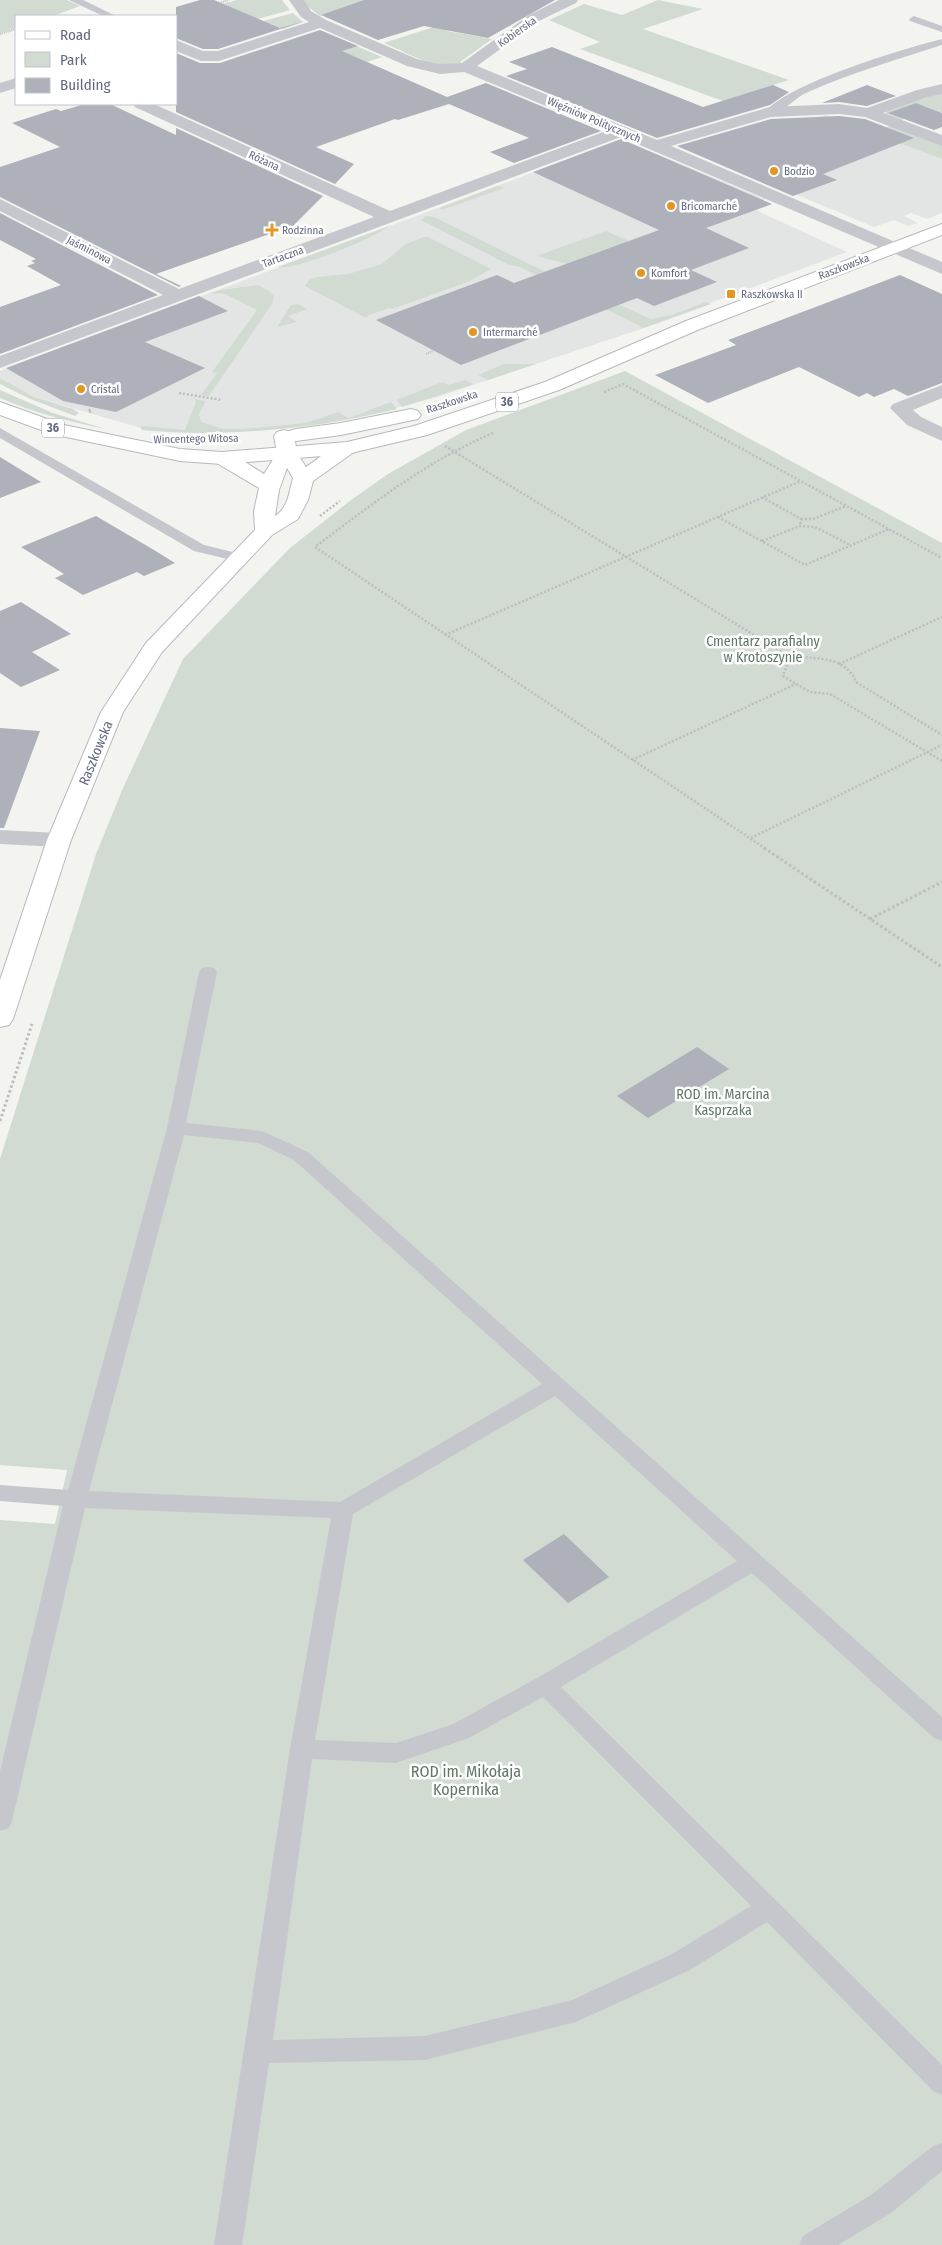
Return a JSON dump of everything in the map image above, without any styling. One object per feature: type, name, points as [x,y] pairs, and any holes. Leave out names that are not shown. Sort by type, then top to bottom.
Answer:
[{"type":"main road","name":"Raszkowska","points":[[286,445],[347,448],[420,431],[486,410],[552,386],[662,338],[942,229]]},
{"type":"main road","name":"Raszkowska","points":[[286,445],[341,429],[404,418],[535,375],[662,338]]},
{"type":"main road","name":"Wincentego Witosa","points":[[0,408],[59,430],[180,455],[225,445],[286,445]]},
{"type":"main road","points":[[225,445],[269,484]]},
{"type":"main road","points":[[286,445],[303,478],[347,448]]},
{"type":"main road","points":[[265,531],[264,517],[269,484],[286,445]]},
{"type":"main road","name":"Raszkowska","points":[[0,1019],[60,840],[112,712],[154,648],[265,531],[291,515],[298,500],[303,478]]},
{"type":"street","name":"Więźniów Politycznych","points":[[296,0],[306,14],[320,23],[428,68],[454,69],[466,67],[622,131],[942,269]]},
{"type":"street","name":"Kobierska","points":[[466,67],[534,18],[571,0]]},
{"type":"street","points":[[178,46],[201,56],[218,56],[320,23]]},
{"type":"street","points":[[0,88],[15,83]]},
{"type":"street","points":[[868,113],[923,93],[942,89]]},
{"type":"street","name":"Różana","points":[[142,105],[388,217]]},
{"type":"street","points":[[655,146],[770,112],[839,109],[868,113],[942,142]]},
{"type":"street","name":"Tartaczna","points":[[0,362],[622,131]]},
{"type":"street","name":"Jaśminowa","points":[[0,204],[178,296]]},
{"type":"street","points":[[942,391],[900,408],[914,421],[942,435]]},
{"type":"street","points":[[0,837],[60,840]]},
{"type":"lane","points":[[74,0],[109,15]]},
{"type":"lane","points":[[914,19],[942,29]]},
{"type":"lane","points":[[872,64],[889,52],[942,33]]},
{"type":"lane","points":[[770,112],[800,91],[872,64],[942,42]]},
{"type":"lane","points":[[0,432],[199,548],[240,558]]},
{"type":"lane","points":[[0,1821],[76,1499],[176,1128],[208,972]]},
{"type":"lane","points":[[176,1128],[262,1137],[301,1156],[942,1731]]},
{"type":"lane","points":[[0,1493],[76,1499],[343,1510],[557,1385]]},
{"type":"lane","points":[[228,2245],[302,1749],[343,1510]]},
{"type":"lane","points":[[302,1749],[396,1753],[461,1731],[545,1685],[754,1562]]},
{"type":"lane","points":[[545,1685],[942,2083]]},
{"type":"lane","points":[[258,2052],[425,2048],[576,2011],[681,1962],[769,1908]]},
{"type":"lane","points":[[813,2245],[881,2204],[942,2155]]},
{"type":"path","points":[[219,3],[229,0]]},
{"type":"path","points":[[0,34],[15,29]]},
{"type":"path","points":[[426,354],[433,351]]},
{"type":"path","points":[[597,394],[624,384],[942,558]]},
{"type":"path","points":[[178,394],[222,400]]},
{"type":"path","points":[[498,431],[454,451],[393,489],[315,547],[444,636],[942,968]]},
{"type":"path","points":[[441,444],[790,657],[827,658],[852,672],[856,682],[942,735]]},
{"type":"path","points":[[444,636],[801,481]]},
{"type":"path","points":[[762,498],[801,519],[813,519],[846,506]]},
{"type":"path","points":[[318,518],[340,501]]},
{"type":"path","points":[[718,517],[805,565],[889,529]]},
{"type":"path","points":[[800,526],[801,519]]},
{"type":"path","points":[[813,519],[815,526]]},
{"type":"path","points":[[762,541],[800,526],[815,526],[850,545]]},
{"type":"path","points":[[838,665],[942,617]]},
{"type":"path","points":[[790,657],[783,676],[810,692],[830,694],[942,761]]},
{"type":"path","points":[[632,760],[796,684]]},
{"type":"path","points":[[751,839],[942,745]]},
{"type":"path","points":[[869,919],[942,882]]},
{"type":"path","points":[[0,1121],[33,1019]]},
{"type":"shaded area","points":[[826,115],[942,159],[942,213],[927,219],[911,213],[904,216],[918,223],[908,226],[894,220],[874,227],[795,194],[710,152]]},
{"type":"shaded area","points":[[615,142],[630,143],[766,199],[747,206],[847,252],[644,328],[437,397],[374,414],[322,424],[223,432],[142,430],[141,428],[34,397],[0,378],[0,371]]},
{"type":"green space","points":[[0,0],[67,0],[80,6],[56,15],[15,15],[15,28],[0,33]]},
{"type":"green space","points":[[237,0],[282,0],[290,10],[258,19],[222,4]]},
{"type":"green space","points":[[304,0],[364,0],[320,16],[305,4]]},
{"type":"green space","points":[[658,0],[703,9],[643,29],[789,80],[723,101],[580,49],[600,42],[549,20],[584,4],[622,15]]},
{"type":"green space","points":[[293,13],[303,22],[283,29],[263,21]]},
{"type":"green space","points":[[449,22],[447,31],[492,39],[460,62],[462,63],[451,64],[422,60],[384,43]]},
{"type":"green space","points":[[342,40],[382,57],[367,62],[327,45]]},
{"type":"green space","points":[[942,92],[942,113],[924,106],[912,116],[896,122],[884,115],[887,110]]},
{"type":"green space","points":[[892,125],[942,144],[942,159],[872,133]]},
{"type":"green space","points":[[497,186],[505,188],[441,210],[440,208]]},
{"type":"green space","points":[[426,216],[434,217],[527,263],[651,319],[672,315],[706,302],[711,304],[644,328],[520,267],[509,265],[421,220]]},
{"type":"green space","points":[[389,226],[368,238],[317,259],[287,267],[278,267]]},
{"type":"green space","points":[[606,231],[654,252],[613,256],[601,251],[567,264],[537,256]]},
{"type":"green space","points":[[428,237],[491,269],[468,282],[392,309],[389,308],[369,315],[366,318],[305,286],[309,280],[317,277],[348,274],[382,264],[406,244]]},
{"type":"green space","points":[[258,285],[274,296],[272,304],[209,396],[201,395],[217,373],[212,372],[257,310],[225,294],[210,293]]},
{"type":"green space","points":[[298,304],[307,309],[288,316],[297,322],[277,327],[291,305]]},
{"type":"green space","points":[[504,364],[536,364],[488,380],[478,375]]},
{"type":"green space","name":"ROD im. Mikołaja Kopernika","points":[[625,371],[942,543],[942,2245],[0,2245],[0,1520],[55,1524],[67,1470],[0,1465],[0,1159],[96,854],[123,788],[183,659],[290,548],[351,500],[388,474],[466,430]]},
{"type":"green space","points":[[0,378],[34,397],[73,409],[79,413],[75,416],[30,399],[0,384]]},
{"type":"green space","points":[[465,380],[474,384],[402,407],[397,400],[442,382],[449,385]]},
{"type":"green space","points":[[0,390],[53,413],[106,429],[39,413],[0,398]]},
{"type":"green space","points":[[194,399],[206,401],[199,414],[201,422],[223,429],[306,423],[338,412],[349,418],[391,402],[397,409],[334,422],[270,430],[206,433],[142,430],[140,426],[185,430],[196,402]]},
{"type":"building","points":[[200,0],[214,0],[280,28],[305,21],[218,49],[203,49],[178,39],[176,7]]},
{"type":"building","points":[[364,0],[555,0],[488,38],[424,26],[378,40],[321,15]]},
{"type":"building","points":[[320,30],[358,46],[342,51],[447,97],[486,83],[601,131],[514,163],[490,152],[529,138],[449,104],[398,120],[395,119],[316,147],[354,164],[335,184],[176,112],[176,105],[178,105],[178,54],[200,63],[220,63]]},
{"type":"building","points":[[552,47],[703,107],[773,85],[789,92],[770,105],[657,138],[506,76],[527,69],[509,62]]},
{"type":"building","points":[[867,85],[896,96],[867,106],[839,102],[822,103]]},
{"type":"building","points":[[916,103],[942,113],[942,127],[934,130],[888,113]]},
{"type":"building","points":[[82,105],[112,105],[176,135],[176,128],[323,196],[286,233],[281,230],[156,274],[181,286],[179,287],[0,197],[0,167],[60,147],[12,123],[56,109],[61,111]]},
{"type":"building","points":[[839,116],[865,119],[914,138],[823,174],[837,180],[793,196],[677,146],[771,119]]},
{"type":"building","points":[[621,139],[772,204],[706,228],[749,248],[691,270],[717,282],[654,306],[637,298],[461,365],[376,320],[497,275],[514,283],[659,230],[533,172]]},
{"type":"building","points":[[0,213],[158,295],[0,354],[0,307],[61,285],[27,266],[35,263],[31,261],[36,259],[0,240]]},
{"type":"building","points":[[900,275],[942,294],[942,383],[908,396],[894,389],[874,397],[867,393],[859,397],[799,367],[708,403],[655,375],[736,345],[728,340]]},
{"type":"building","points":[[199,296],[228,311],[145,342],[205,368],[116,412],[63,401],[6,368]]},
{"type":"building","points":[[0,457],[41,482],[0,498]]},
{"type":"building","points":[[96,516],[175,563],[144,576],[137,572],[83,595],[55,578],[64,574],[21,547]]},
{"type":"building","points":[[21,602],[71,634],[32,652],[60,670],[21,687],[0,673],[0,611]]},
{"type":"building","points":[[0,728],[40,731],[4,828],[0,828]]},
{"type":"building","points":[[697,1047],[729,1069],[648,1118],[617,1096]]},
{"type":"building","points":[[564,1534],[609,1577],[568,1603],[523,1560]]},
{"type":"place","name":"Bodzio","points":[[774,171]]},
{"type":"place","name":"Bricomarché","points":[[671,206]]},
{"type":"place","name":"Rodzinna","points":[[272,230]]},
{"type":"place","name":"Komfort","points":[[641,273]]},
{"type":"place","name":"Raszkowska II","points":[[731,294]]},
{"type":"place","name":"Intermarché","points":[[473,332]]},
{"type":"place","name":"Cristal","points":[[81,389]]},
{"type":"park label","name":"Cmentarz parafialny w Krotoszynie","points":[[763,650]]},
{"type":"park label","name":"ROD im. Marcina Kasprzaka","points":[[723,1102]]}]
